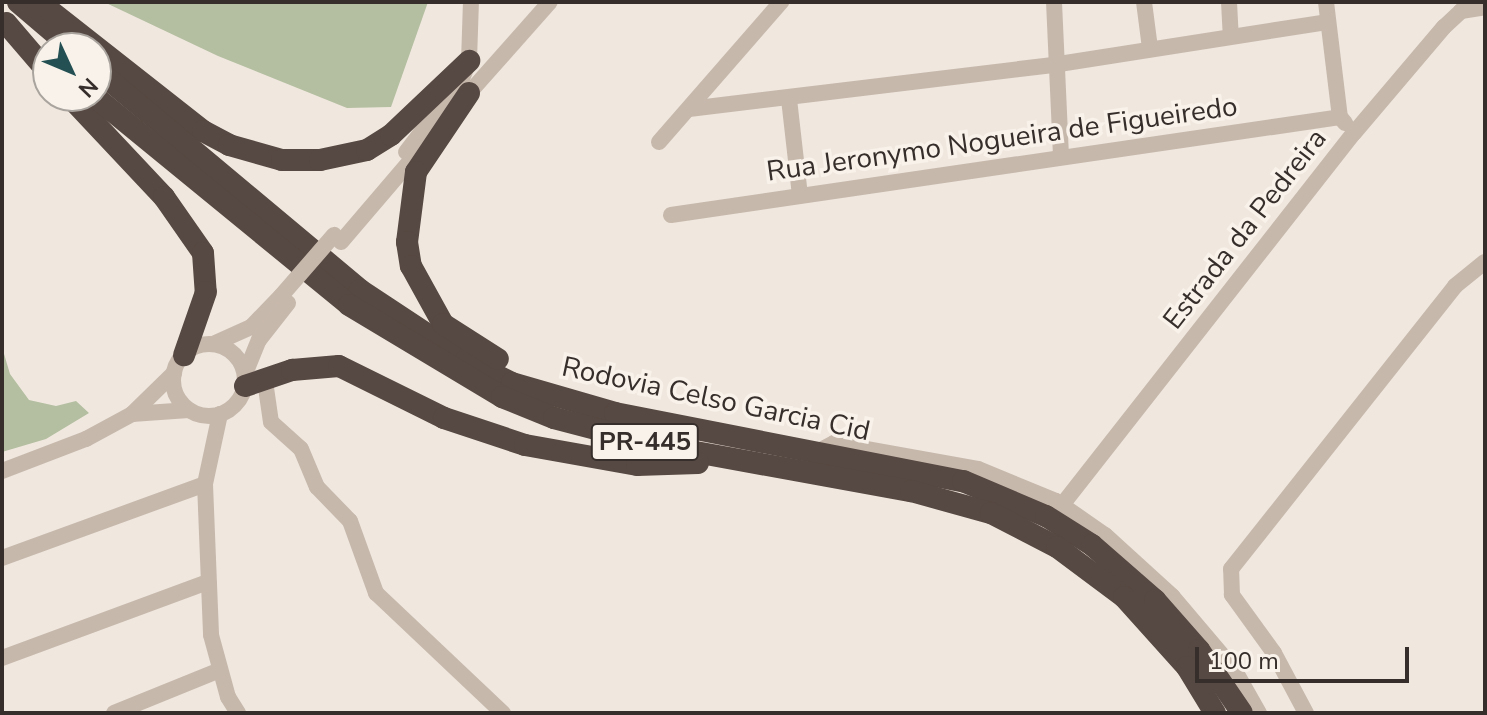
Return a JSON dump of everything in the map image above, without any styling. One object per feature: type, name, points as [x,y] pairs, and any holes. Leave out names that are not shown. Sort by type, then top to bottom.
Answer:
[{"type":"highway","points":[[18,2],[53,32]]},
{"type":"highway","points":[[39,2],[194,124],[229,145],[282,160],[320,160],[367,150],[391,135],[469,61]]},
{"type":"highway","points":[[4,22],[32,45]]},
{"type":"highway","points":[[4,22],[32,54]]},
{"type":"highway","name":"Rodovia Celso Garcia Cid","points":[[112,83],[280,226],[416,329],[512,383],[615,413],[963,481],[1046,516],[1092,545],[1155,600],[1199,650],[1242,713]]},
{"type":"highway","points":[[469,93],[416,172],[407,242],[411,266],[443,324],[475,348],[615,413]]},
{"type":"highway","name":"Rodovia Celso Garcia Cid","points":[[112,111],[349,305],[404,343],[554,418],[742,464],[911,491],[991,513],[1057,547],[1124,597],[1187,667],[1215,713]]},
{"type":"highway","points":[[84,112],[174,208],[203,253],[206,292],[179,364]]},
{"type":"highway","points":[[251,380],[292,370],[339,366],[444,418],[525,445],[637,465],[742,464]]},
{"type":"street","points":[[338,238],[453,95],[469,61],[471,2]]},
{"type":"street","points":[[531,23],[536,2]]},
{"type":"street","points":[[132,414],[189,410],[220,414],[235,405],[251,380],[259,340],[285,299],[550,2]]},
{"type":"street","points":[[659,142],[781,2]]},
{"type":"street","points":[[1054,2],[1061,156]]},
{"type":"street","points":[[1144,2],[1150,48]]},
{"type":"street","points":[[1229,2],[1231,35]]},
{"type":"street","points":[[1326,2],[1340,117],[1354,133]]},
{"type":"street","name":"Estrada da Pedreira","points":[[1062,505],[1354,133],[1444,27],[1461,11],[1485,7]]},
{"type":"street","points":[[689,109],[1059,64],[1327,22]]},
{"type":"street","points":[[789,99],[800,195]]},
{"type":"street","name":"Rua Jeronymo Nogueira de Figueiredo","points":[[671,215],[1340,117]]},
{"type":"street","points":[[1306,713],[1274,653],[1232,595],[1231,569],[1455,286],[1485,262]]},
{"type":"street","points":[[2,471],[86,439],[132,414],[179,364],[251,327],[285,299]]},
{"type":"street","points":[[213,344],[237,357],[271,422],[301,449],[317,487],[350,521],[376,593],[503,713]]},
{"type":"street","points":[[179,364],[176,394],[189,410]]},
{"type":"street","points":[[220,414],[205,484],[211,635],[220,670],[238,713]]},
{"type":"street","points":[[817,452],[834,443],[978,469],[1062,505],[1105,535],[1172,596],[1234,669],[1259,713]]},
{"type":"street","points":[[2,558],[205,484]]},
{"type":"street","points":[[2,658],[208,582]]},
{"type":"street","points":[[114,713],[220,670]]},
{"type":"green space","points":[[104,2],[428,2],[391,107],[347,108],[218,56]]},
{"type":"green space","points":[[2,347],[10,374],[29,400],[56,406],[76,401],[89,413],[46,439],[2,452]]}]
